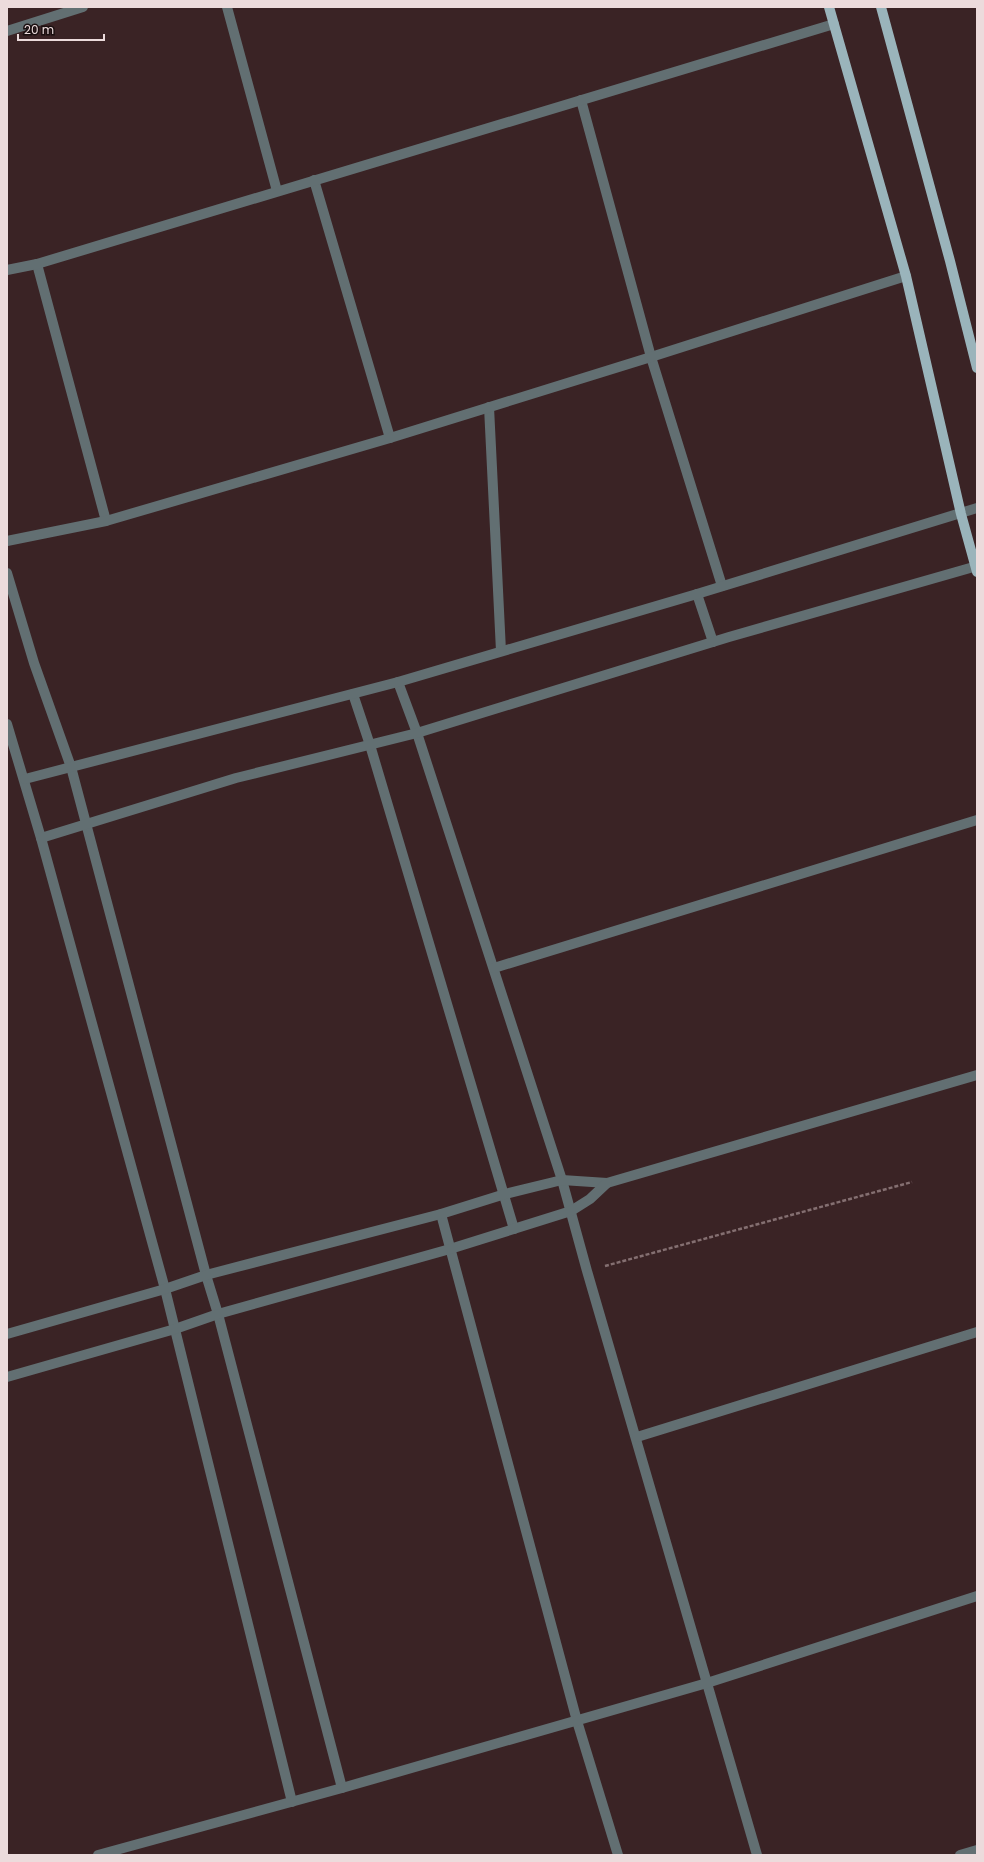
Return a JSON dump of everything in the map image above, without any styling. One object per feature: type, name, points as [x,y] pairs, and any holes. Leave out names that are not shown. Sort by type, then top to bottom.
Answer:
[{"type":"main road","points":[[829,7],[906,276],[961,514],[976,568]]},
{"type":"main road","points":[[881,7],[975,349],[977,368]]},
{"type":"street","points":[[7,31],[83,7]]},
{"type":"street","points":[[227,7],[277,191]]},
{"type":"street","points":[[7,270],[37,264],[834,24]]},
{"type":"street","points":[[581,100],[651,357],[722,586]]},
{"type":"street","points":[[314,180],[390,438]]},
{"type":"street","points":[[37,264],[106,521]]},
{"type":"street","points":[[7,541],[106,521],[390,438],[906,276]]},
{"type":"street","points":[[489,407],[501,651]]},
{"type":"street","points":[[24,779],[398,682],[697,594],[977,508]]},
{"type":"street","points":[[41,838],[236,778],[417,733],[713,642],[976,568]]},
{"type":"street","points":[[7,573],[34,663],[71,767],[87,824],[206,1275],[218,1314],[342,1788]]},
{"type":"street","points":[[697,594],[713,642]]},
{"type":"street","points":[[398,682],[417,733],[562,1180],[587,1271],[637,1437],[757,1855]]},
{"type":"street","points":[[353,694],[370,745],[505,1194],[514,1229]]},
{"type":"street","points":[[7,724],[41,838],[165,1289],[292,1802]]},
{"type":"street","points":[[494,968],[977,820]]},
{"type":"street","points":[[7,1334],[165,1289],[206,1275],[441,1214],[505,1194],[562,1180],[607,1182],[977,1075]]},
{"type":"street","points":[[7,1377],[175,1329],[218,1314],[450,1249],[571,1211],[590,1199],[607,1182]]},
{"type":"street","points":[[441,1214],[577,1720],[618,1855]]},
{"type":"street","points":[[637,1437],[977,1332]]},
{"type":"street","points":[[98,1855],[342,1788],[707,1683],[977,1596]]},
{"type":"street","points":[[960,1855],[977,1850]]},
{"type":"path","points":[[587,1271],[912,1182]]}]
